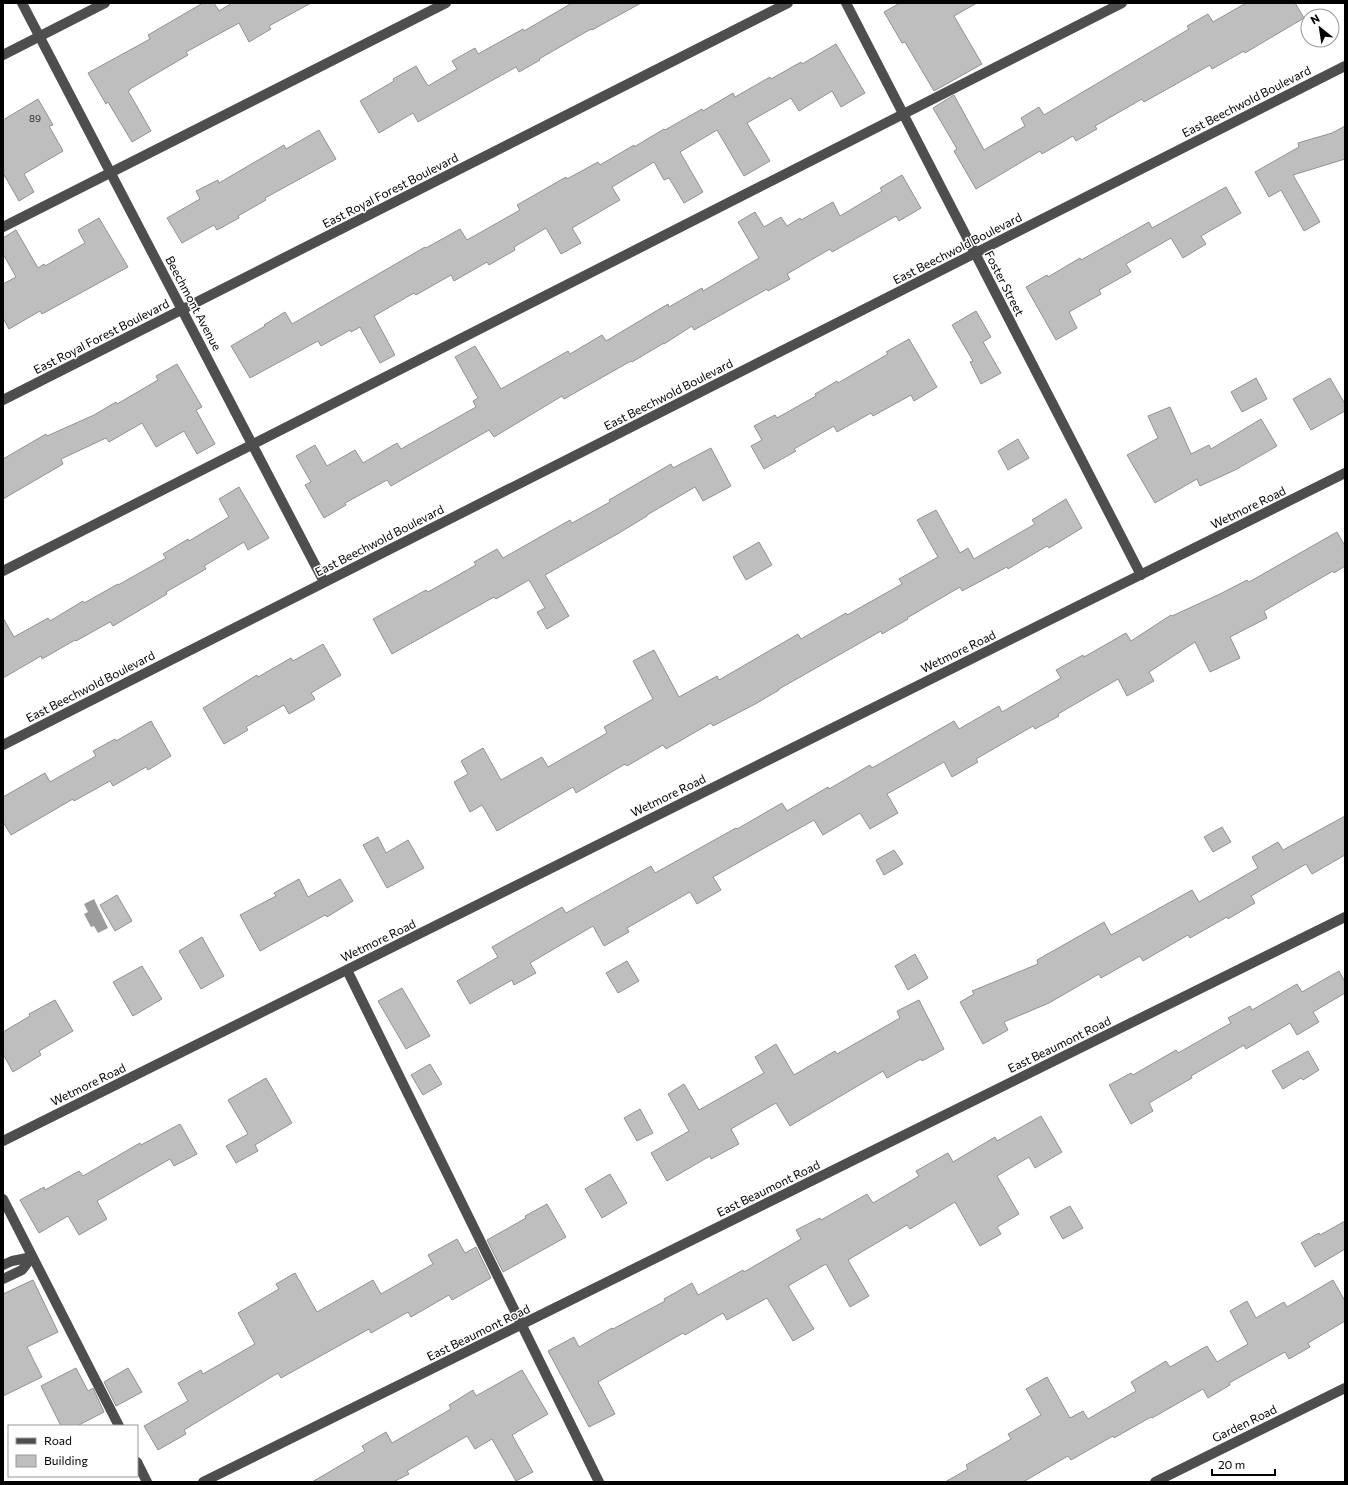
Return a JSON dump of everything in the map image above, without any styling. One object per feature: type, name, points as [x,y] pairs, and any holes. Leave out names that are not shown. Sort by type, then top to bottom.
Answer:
[{"type":"street","name":"Beechmont Avenue","points":[[22,3],[324,582]]},
{"type":"street","points":[[3,55],[105,3]]},
{"type":"street","points":[[3,227],[446,3]]},
{"type":"street","name":"East Royal Forest Boulevard","points":[[3,400],[788,3]]},
{"type":"street","name":"Foster Street","points":[[846,3],[1141,575]]},
{"type":"street","points":[[3,571],[1122,3]]},
{"type":"street","name":"East Beechwold Boulevard","points":[[3,745],[1345,66]]},
{"type":"street","name":"Wetmore Road","points":[[3,1141],[1345,474]]},
{"type":"street","name":"East Beaumont Road","points":[[203,1482],[1345,917]]},
{"type":"street","points":[[347,970],[599,1482]]},
{"type":"street","points":[[3,1199],[117,1425]]},
{"type":"street","points":[[3,1265],[12,1261],[32,1257]]},
{"type":"street","points":[[3,1279],[22,1270],[32,1257]]},
{"type":"street","name":"Garden Road","points":[[1156,1482],[1345,1388]]},
{"type":"street","points":[[138,1464],[147,1482]]},
{"type":"shaded area","points":[[94,899],[108,928],[98,933],[94,926],[91,927],[84,914],[88,912],[84,904]]},
{"type":"building","points":[[203,3],[214,3],[219,11],[232,3],[311,3],[269,26],[271,29],[249,42],[239,23],[186,52],[188,55],[130,89],[128,91],[151,131],[132,142],[108,102],[106,104],[88,73],[150,39],[148,35]]},
{"type":"building","points":[[572,3],[641,3],[592,30],[591,29],[519,72],[516,67],[418,122],[413,113],[379,133],[360,101],[416,66],[428,86],[457,69],[452,61],[475,48],[478,54],[523,29],[524,31]]},
{"type":"building","points":[[900,3],[977,3],[954,16],[982,64],[934,91],[905,42],[902,43],[884,12]]},
{"type":"building","points":[[1246,3],[1295,3],[1300,11],[1300,20],[1245,53],[1244,51],[1212,69],[1210,65],[1144,102],[1142,99],[1095,126],[1097,129],[1076,141],[1073,136],[1042,154],[1040,151],[976,189],[954,151],[957,149],[933,108],[954,95],[984,150],[1025,126],[1021,118],[1039,107],[1044,115],[1189,29],[1187,26],[1208,14],[1213,22]]},
{"type":"building","points":[[836,44],[865,93],[841,107],[832,91],[799,111],[791,98],[747,123],[770,161],[744,176],[717,130],[680,152],[703,192],[684,203],[669,178],[664,180],[654,162],[612,187],[620,200],[572,228],[581,243],[561,254],[546,228],[514,247],[515,250],[489,265],[487,262],[454,281],[451,275],[416,295],[414,293],[374,316],[395,355],[380,363],[360,327],[351,332],[350,330],[321,346],[318,341],[250,378],[231,346],[285,312],[292,324],[425,247],[426,248],[460,229],[467,240],[520,210],[517,205],[566,177],[567,179],[598,162],[600,165],[702,109],[703,111],[733,93],[735,97],[770,77],[771,79],[801,62],[802,64]]},
{"type":"building","points":[[38,99],[53,125],[49,126],[63,151],[24,174],[34,192],[19,201],[3,173],[3,120]]},
{"type":"building","points":[[1345,126],[1345,159],[1293,175],[1320,222],[1304,231],[1281,190],[1269,197],[1255,172],[1299,147],[1298,143],[1332,133]]},
{"type":"building","points":[[319,130],[336,159],[265,198],[266,200],[238,216],[239,218],[217,230],[214,225],[182,243],[167,218],[200,199],[196,191],[218,180],[219,183],[284,145],[286,149]]},
{"type":"building","points":[[902,175],[921,208],[899,221],[896,216],[832,252],[830,249],[787,274],[790,279],[768,291],[767,289],[694,330],[692,326],[664,344],[564,399],[562,396],[494,437],[489,430],[391,486],[387,480],[345,503],[346,505],[324,518],[305,485],[311,482],[296,456],[315,445],[327,466],[355,450],[363,463],[397,443],[401,449],[476,407],[473,401],[478,398],[455,357],[475,346],[501,389],[568,351],[570,354],[602,335],[606,341],[668,304],[669,307],[702,288],[703,291],[759,258],[738,222],[755,212],[764,227],[781,217],[787,226],[833,202],[840,216],[882,191],[880,188]]},
{"type":"building","points":[[1226,187],[1241,213],[1201,236],[1206,244],[1183,258],[1171,238],[1126,264],[1131,272],[1099,290],[1101,294],[1069,312],[1077,328],[1056,340],[1026,287],[1047,275],[1048,277],[1080,258],[1081,260],[1149,222],[1152,228]]},
{"type":"building","points":[[99,218],[128,267],[42,314],[40,311],[9,329],[3,318],[3,284],[16,277],[3,254],[3,238],[16,230],[38,268],[44,264],[45,266],[85,243],[78,230]]},
{"type":"building","points":[[976,311],[991,337],[983,342],[1001,373],[981,384],[970,362],[973,361],[952,325]]},
{"type":"building","points":[[909,339],[937,387],[914,401],[911,395],[873,416],[871,413],[837,432],[834,426],[794,449],[796,451],[764,469],[751,446],[762,440],[754,426],[775,415],[777,418],[816,396],[815,394],[837,381],[838,383],[888,354],[886,352]]},
{"type":"building","points":[[177,364],[202,407],[196,410],[215,444],[197,454],[184,431],[156,447],[142,423],[109,442],[106,438],[61,459],[63,464],[3,499],[3,459],[46,434],[47,436],[94,415],[116,402],[117,404],[158,380],[156,376]]},
{"type":"building","points":[[1256,378],[1267,399],[1242,412],[1231,392]]},
{"type":"building","points":[[1330,378],[1345,404],[1345,411],[1311,430],[1293,399]]},
{"type":"building","points":[[1170,407],[1191,454],[1209,445],[1211,449],[1261,419],[1277,446],[1235,470],[1200,486],[1197,479],[1155,503],[1127,455],[1158,438],[1148,416]]},
{"type":"building","points":[[1018,439],[1029,458],[1008,470],[998,451]]},
{"type":"building","points":[[711,448],[731,486],[703,501],[695,487],[619,533],[545,575],[569,616],[547,629],[537,612],[545,608],[529,580],[496,599],[494,597],[392,654],[373,619],[426,590],[428,592],[476,565],[474,562],[497,549],[503,558],[570,520],[572,523],[610,502],[609,500],[671,464],[673,468]]},
{"type":"building","points":[[239,487],[269,538],[248,550],[244,542],[204,566],[206,569],[166,592],[167,594],[113,626],[110,622],[42,659],[41,656],[3,678],[3,618],[14,637],[48,618],[50,621],[83,601],[84,603],[118,585],[166,558],[163,554],[188,539],[189,541],[229,517],[219,499]]},
{"type":"building","points":[[1066,499],[1082,528],[1049,548],[1047,546],[1008,569],[1007,567],[962,591],[960,587],[882,634],[881,631],[757,703],[713,726],[711,723],[666,749],[663,745],[627,766],[625,764],[576,793],[573,787],[497,831],[482,805],[470,812],[454,782],[468,774],[461,761],[483,748],[501,780],[542,757],[548,767],[607,733],[604,727],[653,699],[633,661],[654,650],[679,697],[717,676],[719,680],[798,634],[801,639],[846,613],[847,615],[902,584],[899,579],[938,557],[917,520],[936,510],[960,553],[968,548],[974,559],[1035,524],[1032,520]]},
{"type":"building","points":[[1337,532],[1345,546],[1345,566],[1334,573],[1333,571],[1264,611],[1267,618],[1230,637],[1240,658],[1210,672],[1195,642],[1149,672],[1154,681],[1127,696],[1118,679],[1058,714],[1059,716],[1035,729],[1033,726],[976,759],[978,762],[952,777],[944,762],[887,794],[898,813],[870,829],[860,813],[823,835],[814,820],[713,877],[721,890],[697,904],[690,892],[627,928],[629,932],[604,946],[593,926],[530,963],[536,973],[514,985],[512,980],[470,1004],[457,981],[498,957],[492,947],[562,907],[566,913],[651,866],[655,873],[782,803],[787,811],[870,765],[872,768],[954,721],[959,729],[999,706],[1002,712],[1061,678],[1056,670],[1083,655],[1084,657],[1126,633],[1131,641],[1171,615],[1172,616],[1220,594],[1247,580],[1249,582]]},
{"type":"building","points":[[759,542],[772,565],[746,580],[733,557]]},
{"type":"building","points":[[323,644],[341,675],[311,693],[315,699],[289,714],[284,705],[246,727],[248,730],[224,744],[203,708],[257,675],[258,677],[291,658],[293,661]]},
{"type":"building","points":[[151,721],[171,756],[148,770],[146,767],[113,786],[110,781],[74,801],[73,799],[11,835],[3,822],[3,797],[45,773],[50,782],[96,756],[93,751],[115,739],[116,741]]},
{"type":"building","points":[[1345,816],[1345,855],[1312,874],[1306,864],[1251,896],[1255,903],[1228,919],[1227,917],[1190,938],[1188,935],[1143,961],[1140,956],[1101,978],[1099,974],[1049,1003],[1004,1022],[1008,1030],[983,1044],[960,1002],[974,994],[972,991],[1038,964],[1037,960],[1104,922],[1111,935],[1192,890],[1199,902],[1258,868],[1252,857],[1278,842],[1283,850]]},
{"type":"building","points":[[1222,827],[1231,842],[1213,852],[1204,837]]},
{"type":"building","points":[[378,837],[386,853],[408,840],[424,868],[387,888],[363,845]]},
{"type":"building","points":[[894,850],[903,864],[884,875],[876,860]]},
{"type":"building","points":[[299,879],[308,897],[340,879],[353,901],[327,917],[325,915],[260,951],[240,915],[276,896],[274,893]]},
{"type":"building","points":[[117,895],[132,921],[115,931],[100,905]]},
{"type":"building","points":[[202,937],[224,976],[201,989],[179,951]]},
{"type":"building","points":[[915,954],[928,978],[908,990],[895,966]]},
{"type":"building","points":[[627,961],[639,981],[618,993],[606,973]]},
{"type":"building","points":[[142,966],[162,999],[133,1016],[113,982]]},
{"type":"building","points":[[1339,971],[1345,982],[1345,993],[1313,1012],[1319,1022],[1297,1035],[1290,1023],[1246,1049],[1244,1045],[1149,1103],[1153,1111],[1131,1124],[1109,1085],[1131,1073],[1133,1075],[1176,1050],[1178,1053],[1231,1023],[1228,1018],[1250,1006],[1252,1010],[1297,984],[1302,992]]},
{"type":"building","points":[[402,988],[430,1036],[406,1049],[378,1001]]},
{"type":"building","points":[[55,1000],[73,1031],[39,1051],[41,1055],[13,1072],[3,1054],[3,1032],[30,1016],[29,1014]]},
{"type":"building","points":[[919,1000],[944,1049],[922,1061],[921,1059],[887,1078],[883,1071],[790,1126],[776,1103],[731,1129],[739,1144],[711,1159],[710,1156],[667,1181],[651,1153],[689,1131],[668,1094],[684,1084],[699,1110],[764,1073],[755,1057],[776,1044],[794,1075],[835,1051],[837,1054],[900,1018],[897,1011]]},
{"type":"building","points":[[1308,1051],[1319,1070],[1303,1080],[1301,1078],[1283,1089],[1272,1071]]},
{"type":"building","points":[[430,1064],[442,1084],[423,1095],[411,1075]]},
{"type":"building","points":[[266,1078],[292,1123],[255,1145],[258,1151],[236,1163],[226,1146],[248,1134],[228,1100]]},
{"type":"building","points":[[640,1109],[653,1133],[637,1141],[624,1118]]},
{"type":"building","points":[[1041,1116],[1062,1152],[1035,1168],[1029,1157],[997,1176],[1019,1214],[997,1227],[1001,1234],[980,1246],[955,1202],[910,1229],[907,1225],[848,1260],[869,1296],[850,1307],[826,1264],[788,1286],[814,1329],[793,1341],[767,1298],[727,1320],[723,1313],[685,1335],[683,1333],[598,1382],[615,1414],[589,1427],[548,1351],[574,1337],[579,1347],[665,1301],[664,1299],[692,1283],[698,1295],[743,1270],[744,1272],[801,1239],[796,1230],[820,1218],[821,1220],[867,1194],[873,1203],[919,1176],[916,1171],[948,1153],[953,1162],[995,1137],[997,1141]]},
{"type":"building","points":[[180,1124],[197,1154],[174,1166],[170,1159],[97,1201],[107,1219],[79,1235],[68,1216],[39,1233],[20,1200],[44,1187],[45,1190],[79,1171],[83,1176],[140,1143],[141,1145]]},
{"type":"building","points":[[610,1174],[627,1203],[602,1218],[585,1189]]},
{"type":"building","points":[[547,1204],[566,1237],[503,1272],[487,1240],[526,1218],[525,1216]]},
{"type":"building","points":[[1070,1206],[1083,1228],[1063,1239],[1050,1217]]},
{"type":"building","points":[[1345,1221],[1345,1249],[1315,1267],[1301,1243],[1319,1233],[1320,1235]]},
{"type":"building","points":[[457,1239],[465,1253],[476,1247],[491,1278],[452,1300],[449,1295],[411,1317],[408,1312],[371,1333],[369,1329],[281,1378],[278,1373],[184,1430],[186,1434],[158,1450],[144,1426],[188,1401],[178,1383],[201,1370],[203,1374],[255,1344],[238,1313],[279,1289],[276,1284],[295,1273],[317,1312],[373,1280],[381,1294],[433,1264],[428,1255]]},
{"type":"building","points":[[33,1280],[58,1332],[27,1347],[42,1377],[3,1396],[3,1294]]},
{"type":"building","points":[[1333,1280],[1345,1301],[1345,1321],[1308,1343],[1310,1347],[1289,1359],[1285,1352],[1229,1383],[1230,1385],[1208,1398],[1203,1389],[1114,1438],[1113,1436],[1071,1460],[1068,1456],[1023,1482],[945,1482],[968,1469],[966,1465],[1011,1439],[1008,1434],[1041,1415],[1026,1389],[1047,1377],[1070,1418],[1083,1411],[1088,1419],[1136,1391],[1131,1382],[1166,1361],[1170,1367],[1207,1346],[1217,1362],[1248,1344],[1230,1311],[1247,1301],[1256,1318],[1284,1302],[1287,1307]]},
{"type":"building","points":[[76,1368],[88,1391],[93,1388],[104,1412],[79,1425],[60,1425],[41,1386]]},
{"type":"building","points":[[128,1368],[142,1392],[116,1406],[104,1382]]},
{"type":"building","points":[[522,1370],[548,1414],[512,1435],[533,1472],[516,1481],[492,1439],[475,1449],[467,1436],[407,1471],[409,1474],[393,1482],[312,1482],[365,1451],[362,1446],[386,1432],[392,1443],[451,1409],[449,1405],[473,1390],[476,1396]]}]
